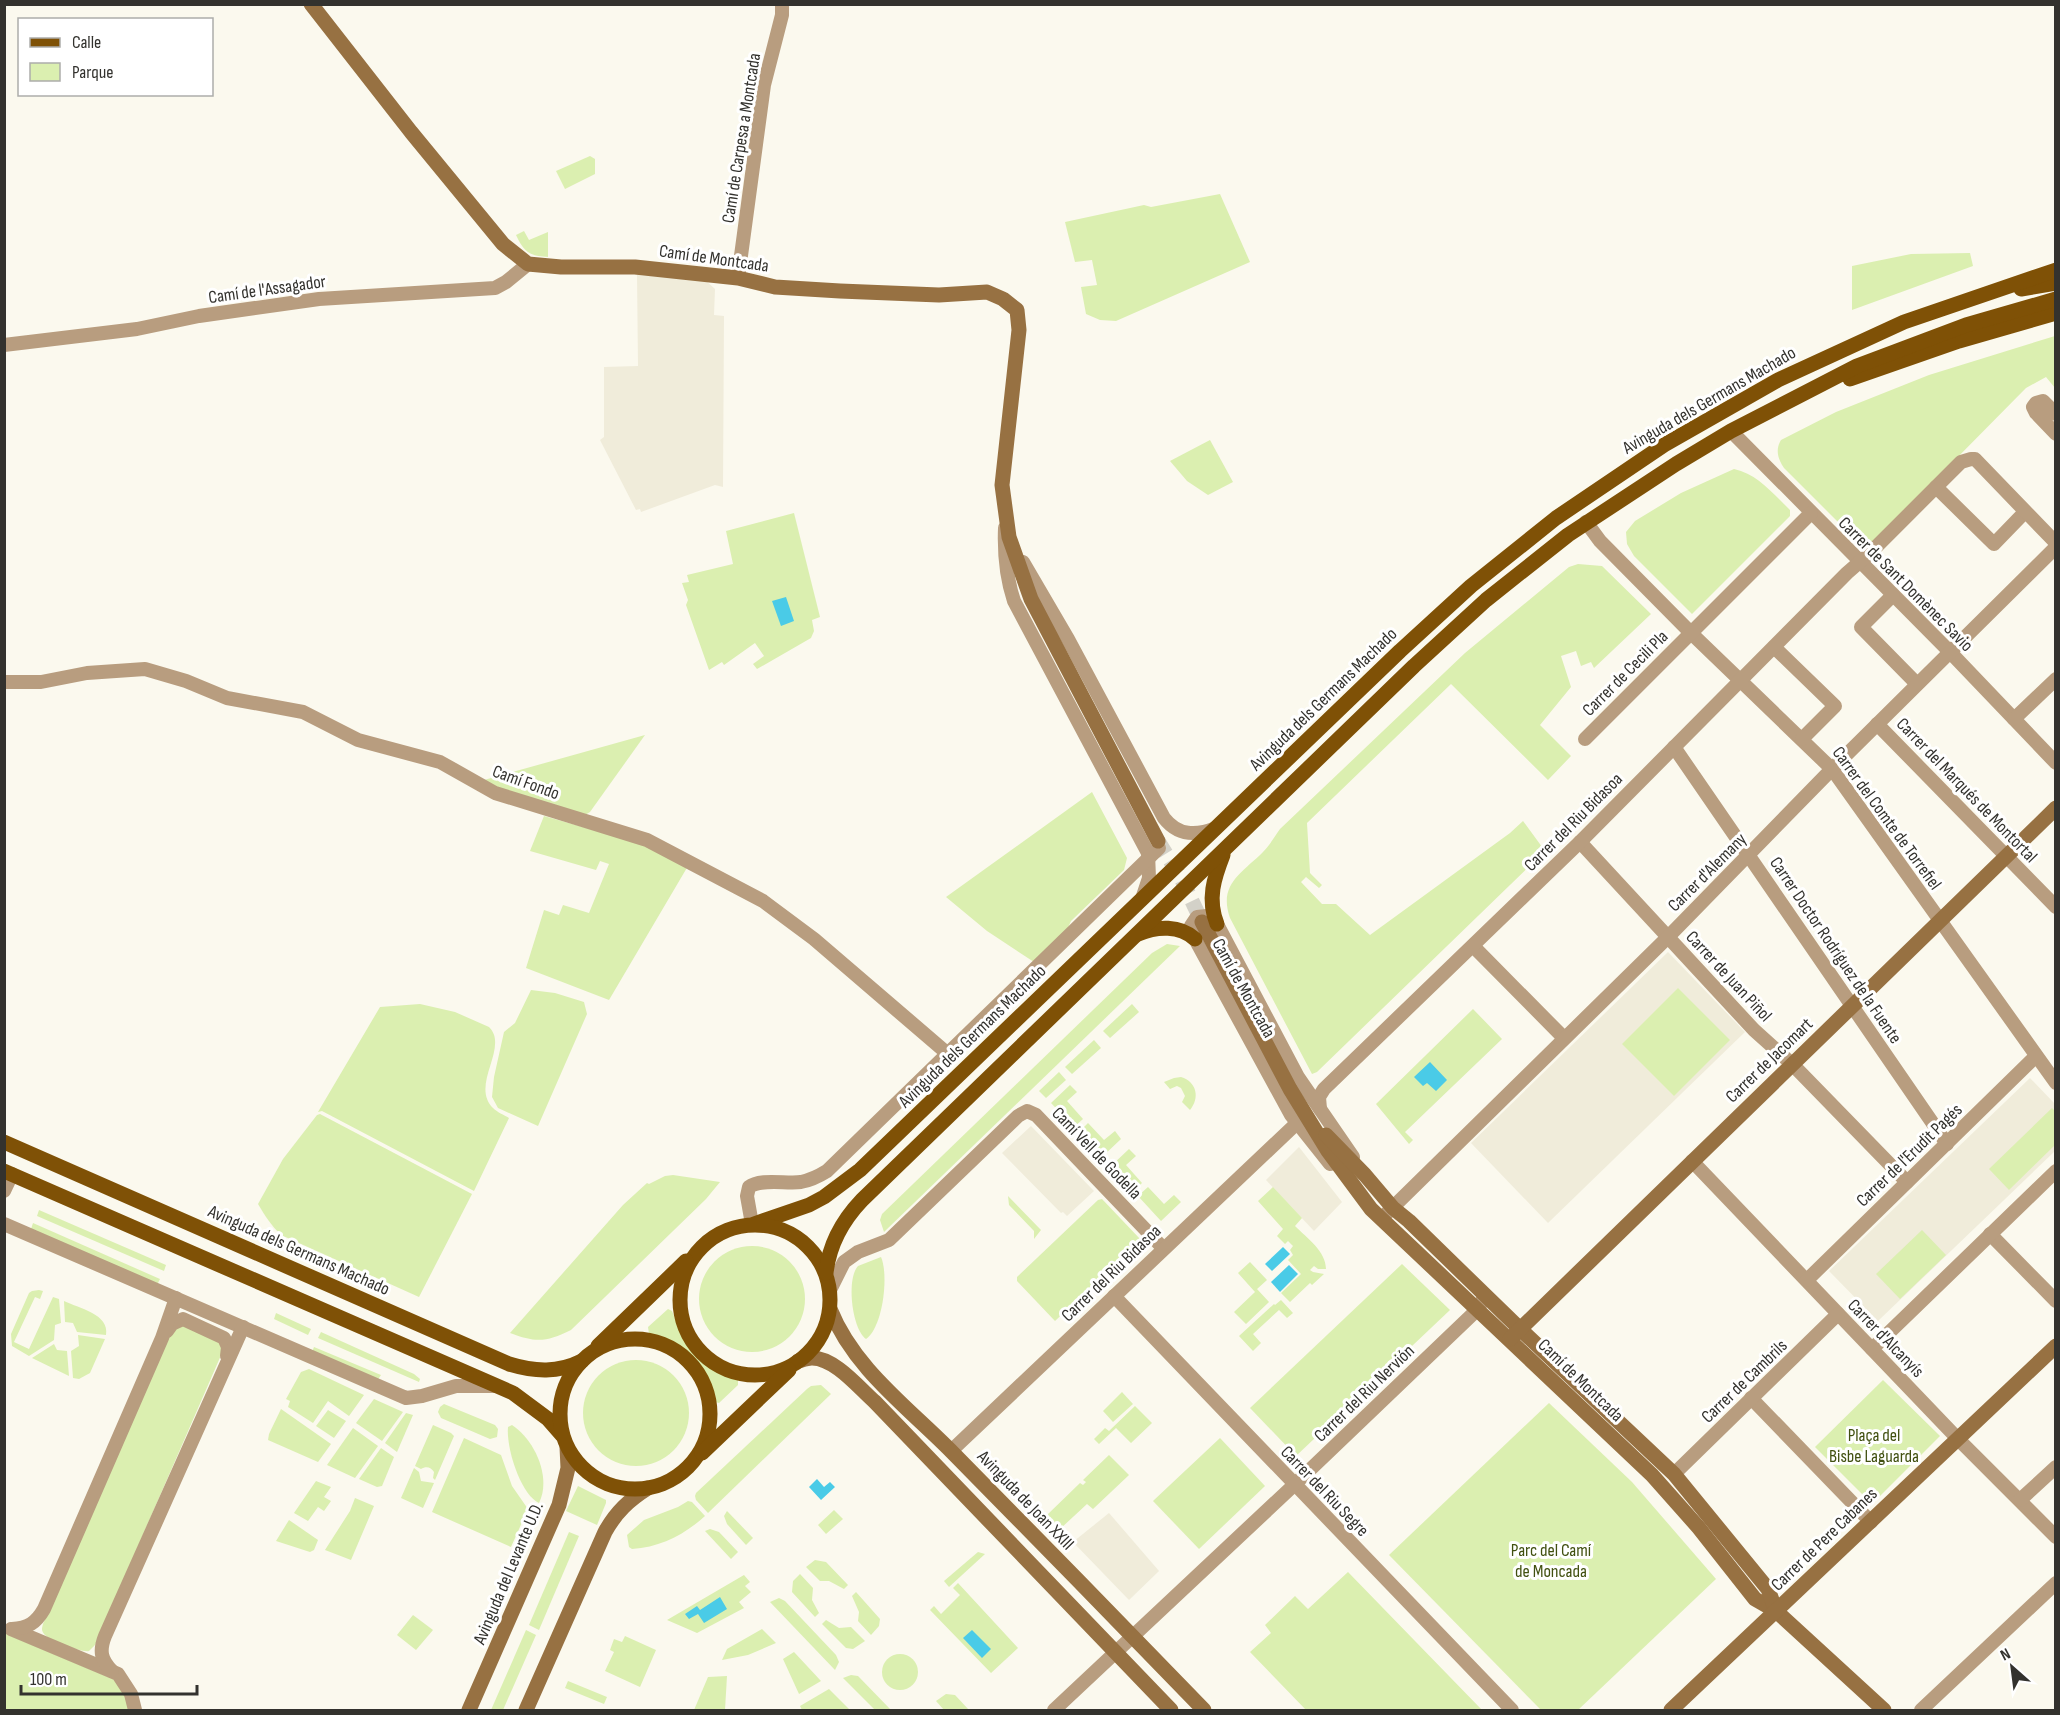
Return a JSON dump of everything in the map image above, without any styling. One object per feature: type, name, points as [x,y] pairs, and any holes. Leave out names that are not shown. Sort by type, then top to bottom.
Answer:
[{"type":"main road","name":"Avinguda dels Germans Machado","points":[[753,1224],[808,1205],[851,1178],[1471,586],[1576,503],[1664,445],[1778,380],[1904,322],[2055,270]]},
{"type":"main road","name":"Avinguda dels Germans Machado","points":[[1985,295],[2055,282]]},
{"type":"main road","points":[[826,1273],[831,1250],[843,1224],[854,1209],[1414,666],[1486,600],[1586,522],[1731,431],[1857,366],[1966,325],[2055,299]]},
{"type":"main road","points":[[1818,388],[1959,341],[2055,313]]},
{"type":"main road","points":[[1209,923],[1212,910],[1212,886],[1226,848]]},
{"type":"main road","points":[[1136,935],[1172,928],[1189,934],[1195,939]]},
{"type":"main road","name":"Avinguda dels Germans Machado","points":[[4,1142],[521,1368],[555,1370],[567,1368],[584,1358],[706,1242]]},
{"type":"main road","points":[[8,1172],[515,1394],[540,1413],[565,1441],[584,1469],[595,1478],[621,1488],[648,1488],[666,1482],[681,1473],[814,1346],[822,1334],[830,1309],[830,1290],[826,1273],[816,1255],[796,1236],[776,1227],[753,1224],[728,1229],[706,1242],[690,1260],[680,1290],[682,1321],[694,1344],[712,1362],[747,1375],[773,1373],[797,1362]]},
{"type":"main road","points":[[565,1441],[560,1419],[560,1403],[572,1373],[584,1358],[613,1342],[642,1339],[670,1347],[682,1355],[701,1377],[710,1405],[707,1434],[694,1460]]},
{"type":"street","points":[[311,4],[411,132],[503,244],[528,264]]},
{"type":"street","name":"Camí de Carpesa a Montcada","points":[[738,278],[758,120],[764,85],[781,20],[782,4]]},
{"type":"street","name":"Camí de Montcada","points":[[528,264],[561,267],[635,267],[738,278],[774,287],[939,296],[987,292],[1003,299],[1017,310],[1019,330],[1002,485],[1005,564],[1009,585],[1014,601],[1153,844]]},
{"type":"street","name":"Camí de l'Assagador","points":[[4,345],[137,329],[199,316],[319,299],[495,288],[528,264]]},
{"type":"street","points":[[2055,414],[2043,401],[2036,403],[2033,407],[2055,434]]},
{"type":"street","name":"Carrer de Sant Domènec Savio","points":[[1731,431],[1950,652],[2055,763]]},
{"type":"street","points":[[1859,561],[1870,553],[1961,462],[1971,459],[1975,459],[2055,545]]},
{"type":"street","points":[[1936,487],[1994,544],[2025,512]]},
{"type":"street","points":[[1691,633],[1811,513]]},
{"type":"street","name":"Camí de Montcada","points":[[1005,520],[1031,599],[1153,844],[1149,858],[1150,875],[1140,902]]},
{"type":"street","name":"Carrer del Comte de Torrefiel","points":[[1586,522],[1600,541],[1691,633],[1832,769],[2055,1083]]},
{"type":"street","name":"Camí de Montcada","points":[[1010,537],[1068,639],[1164,818]]},
{"type":"street","name":"Carrer d'Alemany","points":[[1381,1219],[1750,856],[1832,769],[2055,545]]},
{"type":"street","name":"Carrer del Riu Bidasoa","points":[[951,1451],[1163,1248],[1308,1115],[1324,1089],[1580,842],[1859,561]]},
{"type":"street","points":[[1893,595],[1861,627],[1917,684]]},
{"type":"street","name":"Carrer de Cecili Pla","points":[[1585,739],[1691,633]]},
{"type":"street","points":[[1773,647],[1835,706],[1802,739]]},
{"type":"street","name":"Camí Fondo","points":[[4,682],[41,682],[87,673],[146,669],[186,681],[227,698],[303,712],[358,740],[440,762],[495,793],[647,840],[762,901],[814,939],[948,1054]]},
{"type":"street","points":[[2014,719],[2055,679]]},
{"type":"street","name":"Carrer del Marqués de Montortal","points":[[1877,724],[2055,907]]},
{"type":"street","name":"Carrer Doctor Rodríguez de la Fuente","points":[[1674,747],[1947,1144]]},
{"type":"street","name":"Carrer de Jacomart","points":[[1515,1334],[2055,808]]},
{"type":"street","points":[[1164,818],[1170,826],[1180,832],[1195,833],[1216,828]]},
{"type":"street","points":[[1153,844],[1168,837],[1169,832],[1164,818]]},
{"type":"street","name":"Carrer de Juan Piñol","points":[[1580,842],[1754,1030],[1793,1065],[1907,1182]]},
{"type":"street","points":[[753,1224],[747,1196],[749,1187],[759,1182],[804,1181],[827,1171],[1149,858]]},
{"type":"street","points":[[1134,872],[1144,868],[1150,875]]},
{"type":"street","name":"Camí de Montcada","points":[[1481,1302],[1410,1221],[1393,1208],[1308,1115],[1290,1089],[1209,923],[1207,916],[1197,917],[1191,926],[1195,939],[1308,1115],[1351,1184],[1381,1219],[1481,1302],[1674,1474],[1768,1589],[1776,1611]]},
{"type":"street","points":[[1473,946],[1564,1038]]},
{"type":"street","name":"Carrer de l'Erudit Pagés","points":[[1807,1280],[2036,1056]]},
{"type":"street","name":"Camí Vell de Godella","points":[[830,1290],[844,1262],[858,1252],[889,1240],[1018,1116],[1027,1111],[1036,1115],[1163,1248]]},
{"type":"street","name":"Carrer d'Alcanyís","points":[[1692,1161],[2055,1537]]},
{"type":"street","points":[[1872,1349],[2055,1171]]},
{"type":"street","points":[[4,1191],[8,1172]]},
{"type":"street","points":[[7,1227],[406,1398],[456,1386],[497,1386]]},
{"type":"street","points":[[1990,1234],[2055,1301]]},
{"type":"street","name":"Carrer del Riu Segre","points":[[1114,1296],[1512,1710]]},
{"type":"street","points":[[8,1628],[31,1625],[44,1609],[162,1338],[176,1299]]},
{"type":"street","name":"Carrer del Riu Nervión","points":[[1054,1710],[1294,1485],[1481,1302]]},
{"type":"street","name":"Avinguda de Joan XXIII","points":[[830,1309],[842,1336],[858,1359],[1204,1710]]},
{"type":"street","name":"Carrer de Cambrils","points":[[1674,1474],[1839,1314]]},
{"type":"street","points":[[162,1338],[172,1324],[183,1319],[224,1338],[228,1347],[225,1364]]},
{"type":"street","points":[[112,1671],[104,1662],[101,1654],[105,1636],[243,1327]]},
{"type":"street","name":"Camí de Montcada","points":[[1515,1334],[1652,1475],[1699,1528],[1755,1599],[1776,1611],[1884,1710]]},
{"type":"street","name":"Carrer de Pere Cabanes","points":[[1671,1710],[2055,1346]]},
{"type":"street","points":[[797,1362],[812,1358],[826,1361],[845,1374],[883,1410],[1171,1710]]},
{"type":"street","points":[[1751,1398],[1870,1522]]},
{"type":"street","name":"Avinguda del Levante U.D.","points":[[469,1710],[559,1505],[568,1468],[565,1441]]},
{"type":"street","points":[[2020,1500],[2055,1467]]},
{"type":"street","points":[[526,1710],[606,1532],[618,1512],[630,1499],[648,1488]]},
{"type":"street","points":[[1921,1710],[2055,1583]]},
{"type":"street","points":[[8,1628],[118,1674],[131,1694],[135,1710]]},
{"type":"shaded area","points":[[637,275],[705,280],[715,289],[714,315],[724,316],[723,487],[715,485],[641,512],[640,509],[636,510],[600,440],[604,437],[604,367],[638,366]]},
{"type":"shaded area","points":[[1668,952],[1745,1032],[1548,1223],[1471,1143]]},
{"type":"shaded area","points":[[2030,1078],[2055,1104],[2055,1151],[1878,1321],[1829,1271]]},
{"type":"shaded area","points":[[1031,1126],[1094,1191],[1067,1216],[1061,1213],[1002,1153]]},
{"type":"shaded area","points":[[1299,1147],[1342,1202],[1314,1231],[1266,1180]]},
{"type":"shaded area","points":[[1109,1513],[1159,1571],[1129,1600],[1073,1542]]},
{"type":"green space","points":[[590,156],[595,159],[595,174],[565,189],[556,171]]},
{"type":"green space","points":[[1220,194],[1250,262],[1116,321],[1100,320],[1086,314],[1081,287],[1097,285],[1092,260],[1075,262],[1065,222],[1144,205],[1151,207]]},
{"type":"green space","points":[[524,231],[529,240],[548,232],[548,257],[536,256],[525,249],[516,235]]},
{"type":"green space","points":[[1970,253],[1973,266],[1852,310],[1852,266],[1911,254]]},
{"type":"green space","points":[[2055,336],[2055,388],[2046,377],[2026,388],[1868,548],[1864,548],[1784,468],[1780,461],[1778,451],[1781,440],[1836,412],[1929,375]]},
{"type":"green space","points":[[1210,440],[1233,482],[1208,495],[1187,481],[1170,461]]},
{"type":"green space","points":[[1734,469],[1750,475],[1765,485],[1790,510],[1790,516],[1692,614],[1634,556],[1627,544],[1626,532],[1635,521],[1681,493]]},
{"type":"green space","points":[[794,513],[820,617],[812,620],[814,631],[811,638],[757,669],[753,664],[764,656],[755,643],[724,665],[722,662],[709,670],[686,605],[688,600],[682,583],[689,582],[687,575],[733,564],[726,531]]},
{"type":"green space","points":[[1578,564],[1602,566],[1651,614],[1594,668],[1591,662],[1581,666],[1576,651],[1561,656],[1571,687],[1540,725],[1571,756],[1548,780],[1451,684],[1307,823],[1310,873],[1322,885],[1319,888],[1306,877],[1301,882],[1322,904],[1336,904],[1370,935],[1510,833],[1523,821],[1545,851],[1317,1072],[1312,1074],[1230,918],[1227,896],[1234,880],[1265,849],[1280,829],[1465,653],[1569,567]]},
{"type":"green space","points":[[645,735],[590,812],[585,815],[496,789],[484,780]]},
{"type":"green space","points":[[1092,792],[1127,858],[1124,870],[1071,921],[1066,932],[1034,962],[987,931],[946,897]]},
{"type":"green space","points":[[544,816],[643,844],[688,866],[609,1000],[526,968],[544,910],[559,915],[563,905],[589,913],[609,864],[600,861],[596,870],[530,851]]},
{"type":"green space","points":[[1167,944],[1180,946],[884,1232],[880,1220],[882,1214],[1152,953]]},
{"type":"green space","points":[[1678,988],[1730,1040],[1674,1096],[1622,1044]]},
{"type":"green space","points":[[531,990],[555,993],[584,1002],[587,1014],[538,1126],[498,1108],[492,1097],[504,1032],[515,1023]]},
{"type":"green space","points":[[420,1004],[455,1012],[489,1027],[494,1036],[495,1048],[486,1092],[493,1108],[509,1118],[474,1191],[322,1111],[318,1112],[380,1007]]},
{"type":"green space","points":[[1132,1004],[1139,1012],[1110,1038],[1103,1031]]},
{"type":"green space","points":[[1473,1009],[1502,1039],[1405,1132],[1413,1140],[1409,1144],[1376,1104]]},
{"type":"green space","points":[[1094,1040],[1101,1048],[1072,1074],[1065,1067]]},
{"type":"green space","points":[[1059,1072],[1066,1080],[1046,1098],[1039,1091]]},
{"type":"green space","points":[[1181,1077],[1194,1086],[1196,1096],[1190,1110],[1182,1102],[1185,1096],[1181,1088],[1177,1086],[1170,1089],[1164,1082]]},
{"type":"green space","points":[[1070,1085],[1077,1092],[1067,1101],[1083,1119],[1074,1127],[1051,1103]]},
{"type":"green space","points":[[2052,1108],[2055,1111],[2055,1145],[2009,1190],[1989,1169]]},
{"type":"green space","points":[[320,1114],[472,1194],[419,1297],[281,1235],[258,1204],[283,1159]]},
{"type":"green space","points":[[1088,1123],[1104,1140],[1115,1131],[1121,1139],[1102,1157],[1079,1132]]},
{"type":"green space","points":[[1129,1149],[1136,1156],[1126,1165],[1142,1183],[1133,1191],[1110,1167]]},
{"type":"green space","points":[[673,1175],[720,1182],[706,1199],[571,1330],[541,1340],[510,1333],[623,1205],[647,1183]]},
{"type":"green space","points":[[1148,1187],[1164,1204],[1174,1195],[1181,1202],[1161,1221],[1138,1196]]},
{"type":"green space","points":[[1273,1187],[1302,1218],[1295,1226],[1315,1245],[1325,1262],[1326,1269],[1318,1269],[1314,1266],[1310,1270],[1324,1274],[1312,1285],[1310,1283],[1290,1302],[1281,1293],[1301,1274],[1288,1260],[1293,1255],[1290,1250],[1293,1246],[1288,1241],[1285,1244],[1277,1236],[1283,1229],[1258,1201]]},
{"type":"green space","points":[[1008,1196],[1041,1230],[1034,1239],[1034,1231],[1009,1205]]},
{"type":"green space","points":[[1102,1199],[1141,1240],[1055,1321],[1017,1281],[1017,1277],[1098,1200]]},
{"type":"green space","points":[[39,1210],[166,1265],[164,1271],[37,1216]]},
{"type":"green space","points":[[33,1223],[160,1279],[157,1285],[31,1229]]},
{"type":"green space","points":[[1922,1230],[1946,1255],[1900,1299],[1876,1274]]},
{"type":"green space","points":[[752,1246],[772,1250],[789,1262],[801,1279],[805,1299],[801,1319],[789,1336],[772,1348],[752,1352],[732,1348],[715,1336],[703,1319],[699,1299],[703,1279],[715,1262],[732,1250]]},
{"type":"green space","points":[[881,1257],[884,1276],[883,1300],[877,1324],[866,1339],[861,1334],[854,1315],[852,1281],[858,1266]]},
{"type":"green space","points":[[1250,1262],[1267,1280],[1257,1289],[1269,1302],[1246,1324],[1234,1312],[1255,1292],[1238,1273]]},
{"type":"green space","points":[[1402,1264],[1450,1310],[1296,1456],[1250,1408]]},
{"type":"green space","points":[[43,1291],[40,1299],[35,1297],[14,1342],[29,1349],[53,1297],[59,1299],[61,1323],[55,1325],[54,1340],[29,1356],[12,1346],[11,1334],[29,1293]]},
{"type":"green space","points":[[1281,1300],[1293,1313],[1287,1318],[1279,1310],[1253,1334],[1261,1343],[1253,1351],[1239,1336]]},
{"type":"green space","points":[[64,1301],[98,1317],[106,1328],[106,1335],[77,1332],[73,1323],[65,1322]]},
{"type":"green space","points":[[668,1309],[672,1311],[688,1345],[700,1359],[716,1370],[738,1379],[738,1385],[719,1403],[715,1402],[708,1382],[697,1362],[675,1345],[649,1334],[648,1327]]},
{"type":"green space","points":[[276,1313],[311,1329],[308,1335],[274,1319]]},
{"type":"green space","points":[[180,1324],[222,1344],[222,1353],[95,1645],[89,1651],[85,1651],[58,1643],[44,1634],[43,1624],[170,1332]]},
{"type":"green space","points":[[321,1332],[414,1374],[420,1379],[419,1382],[318,1338]]},
{"type":"green space","points":[[78,1335],[105,1339],[90,1373],[79,1379],[73,1378],[71,1351],[79,1346]]},
{"type":"green space","points":[[54,1344],[57,1350],[67,1351],[69,1376],[32,1358]]},
{"type":"green space","points":[[314,1347],[381,1375],[377,1381],[312,1352]]},
{"type":"green space","points":[[636,1360],[656,1364],[674,1375],[685,1393],[689,1413],[685,1433],[674,1451],[656,1462],[636,1466],[616,1462],[598,1451],[587,1433],[583,1413],[587,1393],[598,1375],[616,1364]]},
{"type":"green space","points":[[309,1369],[364,1395],[349,1416],[328,1401],[313,1423],[288,1407],[290,1401],[286,1399],[301,1372]]},
{"type":"green space","name":"Plaça del Bisbe Laguarda","points":[[1883,1380],[1940,1436],[1872,1504],[1815,1447]]},
{"type":"green space","points":[[821,1385],[831,1394],[708,1513],[696,1500],[696,1493],[807,1389]]},
{"type":"green space","points":[[1122,1392],[1133,1404],[1113,1422],[1103,1411]]},
{"type":"green space","points":[[374,1399],[403,1412],[382,1441],[356,1423]]},
{"type":"green space","name":"Parc del Camí de Moncada","points":[[1549,1403],[1632,1482],[1716,1579],[1578,1710],[1541,1710],[1389,1555]]},
{"type":"green space","points":[[444,1404],[495,1425],[498,1429],[497,1437],[490,1439],[441,1418],[438,1412]]},
{"type":"green space","points":[[1135,1406],[1152,1423],[1131,1443],[1116,1428],[1099,1444],[1094,1439],[1105,1428],[1109,1431]]},
{"type":"green space","points":[[281,1409],[331,1444],[318,1462],[268,1440]]},
{"type":"green space","points":[[328,1410],[346,1421],[334,1438],[316,1426]]},
{"type":"green space","points":[[406,1413],[413,1415],[397,1452],[385,1443]]},
{"type":"green space","points":[[433,1425],[454,1436],[435,1480],[431,1469],[427,1467],[421,1469],[415,1466]]},
{"type":"green space","points":[[512,1425],[527,1439],[539,1460],[543,1482],[539,1503],[526,1490],[516,1469],[508,1436],[508,1427]]},
{"type":"green space","points":[[353,1428],[378,1446],[355,1478],[327,1465]]},
{"type":"green space","points":[[464,1438],[501,1455],[512,1486],[528,1509],[511,1547],[432,1512]]},
{"type":"green space","points":[[1220,1438],[1265,1486],[1199,1549],[1153,1501]]},
{"type":"green space","points":[[381,1448],[394,1457],[382,1486],[377,1487],[359,1479]]},
{"type":"green space","points":[[1109,1455],[1129,1475],[1093,1509],[1087,1504],[1060,1529],[1046,1516],[1080,1483],[1083,1485],[1086,1482],[1083,1480]]},
{"type":"green space","points":[[414,1468],[419,1472],[421,1481],[434,1483],[423,1508],[401,1498]]},
{"type":"green space","points":[[316,1481],[331,1487],[324,1497],[331,1501],[324,1511],[318,1507],[308,1521],[294,1513]]},
{"type":"green space","points":[[578,1486],[606,1500],[597,1525],[566,1511]]},
{"type":"green space","points":[[355,1498],[374,1506],[351,1560],[325,1550],[350,1511]]},
{"type":"green space","points":[[688,1501],[692,1502],[705,1516],[697,1523],[662,1543],[643,1548],[629,1547],[627,1535],[644,1520]]},
{"type":"green space","points":[[834,1510],[843,1519],[826,1534],[818,1525]]},
{"type":"green space","points":[[727,1511],[753,1538],[746,1545],[727,1524],[724,1516]]},
{"type":"green space","points":[[289,1520],[318,1540],[314,1550],[310,1552],[276,1541]]},
{"type":"green space","points":[[710,1529],[719,1532],[738,1552],[731,1559],[705,1531]]},
{"type":"green space","points":[[569,1532],[579,1536],[539,1630],[529,1625]]},
{"type":"green space","points":[[978,1552],[985,1554],[949,1587],[944,1581]]},
{"type":"green space","points":[[815,1560],[826,1562],[848,1585],[844,1589],[829,1581],[820,1581],[806,1567]]},
{"type":"green space","points":[[1348,1572],[1482,1710],[1306,1710],[1250,1652],[1271,1633],[1265,1625],[1295,1596],[1308,1609]]},
{"type":"green space","points":[[800,1574],[813,1588],[812,1600],[819,1613],[815,1617],[792,1592],[793,1581]]},
{"type":"green space","points":[[744,1575],[750,1582],[745,1586],[751,1592],[739,1602],[744,1608],[697,1633],[667,1620]]},
{"type":"green space","points":[[958,1583],[1018,1648],[991,1673],[930,1610],[934,1606],[941,1614],[960,1595],[953,1588]]},
{"type":"green space","points":[[856,1592],[880,1619],[879,1626],[871,1635],[858,1621],[859,1612],[852,1596]]},
{"type":"green space","points":[[779,1598],[785,1601],[836,1655],[839,1662],[835,1670],[770,1602]]},
{"type":"green space","points":[[413,1615],[433,1630],[416,1650],[397,1635]]},
{"type":"green space","points":[[826,1620],[839,1628],[851,1627],[865,1641],[853,1649],[846,1648],[822,1624]]},
{"type":"green space","points":[[762,1629],[776,1643],[748,1655],[722,1660],[727,1649]]},
{"type":"green space","points":[[526,1630],[536,1635],[503,1710],[491,1710]]},
{"type":"green space","points":[[4,1633],[113,1679],[123,1689],[130,1710],[5,1710]]},
{"type":"green space","points":[[625,1636],[656,1650],[640,1687],[605,1671],[614,1652],[610,1650],[614,1639],[622,1642]]},
{"type":"green space","points":[[794,1652],[821,1681],[799,1694],[783,1659]]},
{"type":"green space","points":[[900,1654],[913,1659],[918,1672],[913,1685],[900,1690],[887,1685],[882,1672],[887,1659]]},
{"type":"green space","points":[[851,1675],[858,1676],[891,1710],[875,1710],[843,1678]]},
{"type":"green space","points":[[727,1676],[725,1710],[694,1710],[708,1677]]},
{"type":"green space","points":[[568,1681],[607,1697],[604,1704],[565,1688]]},
{"type":"green space","points":[[829,1689],[850,1710],[802,1710],[800,1706]]},
{"type":"green space","points":[[946,1694],[955,1695],[969,1710],[944,1710],[936,1701]]},
{"type":"water","points":[[786,597],[794,621],[781,626],[772,601]]},
{"type":"water","points":[[1430,1062],[1447,1080],[1436,1091],[1427,1083],[1423,1086],[1414,1077]]},
{"type":"water","points":[[1283,1247],[1290,1254],[1272,1271],[1265,1264]]},
{"type":"water","points":[[1289,1265],[1298,1274],[1280,1292],[1271,1282]]},
{"type":"water","points":[[817,1479],[824,1487],[830,1482],[835,1487],[821,1500],[809,1487]]},
{"type":"water","points":[[720,1597],[727,1609],[704,1623],[698,1614],[689,1619],[685,1614],[697,1606],[700,1610]]},
{"type":"water","points":[[972,1630],[991,1649],[982,1658],[963,1638]]},
{"type":"tunnel","points":[[1158,841],[1181,878],[1202,922]]}]
